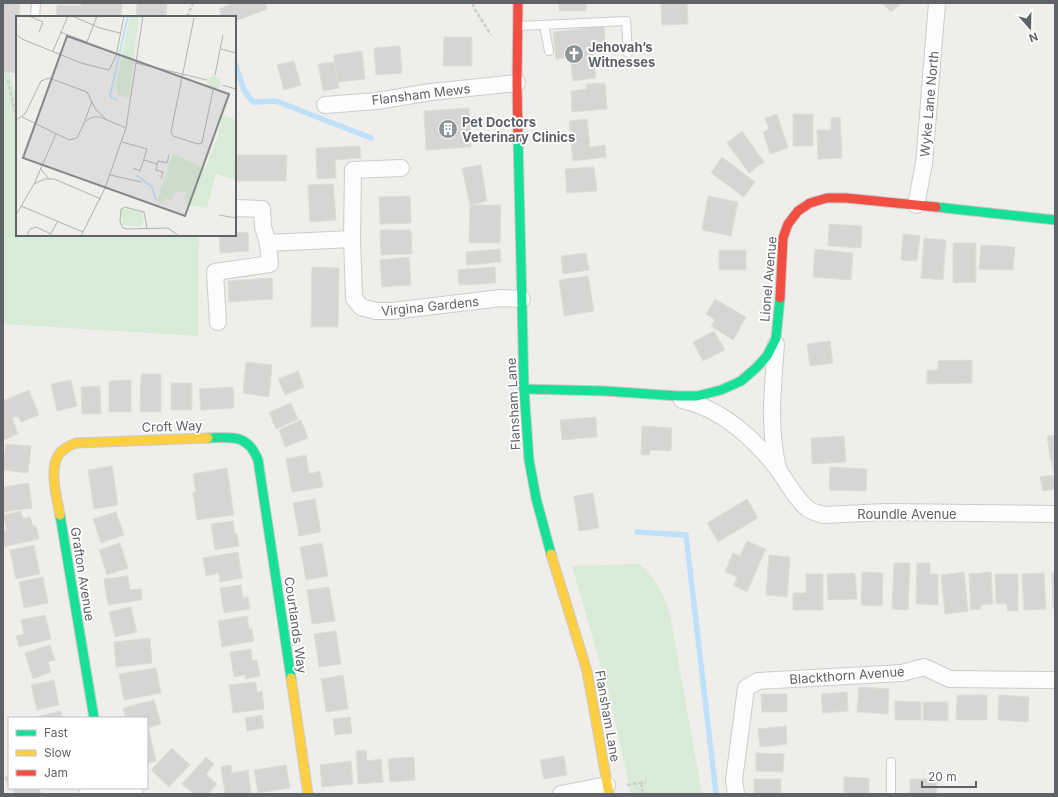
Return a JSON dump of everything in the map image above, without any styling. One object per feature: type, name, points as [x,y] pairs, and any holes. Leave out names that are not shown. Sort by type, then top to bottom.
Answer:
[{"type":"street","name":"Flansham Lane","points":[[518,3],[517,83],[524,390],[529,460],[546,542],[587,671],[608,790]]},
{"type":"street","name":"Wyke Lane North","points":[[916,205],[924,164],[937,3]]},
{"type":"street","name":"Flansham Mews","points":[[326,104],[377,101],[431,92],[517,83]]},
{"type":"street","name":"Virgina Gardens","points":[[401,168],[353,170],[352,239],[354,298],[361,307],[376,311],[392,311],[501,298],[522,299]]},
{"type":"street","name":"Lionel Avenue","points":[[524,390],[605,391],[697,396],[721,390],[741,380],[756,368],[767,356],[776,338],[779,314],[783,238],[788,224],[798,211],[810,203],[827,198],[846,198],[1055,220]]},
{"type":"street","points":[[218,322],[215,272],[270,264],[268,243],[263,227],[262,209],[236,208]]},
{"type":"street","points":[[268,243],[352,239]]},
{"type":"street","name":"Roundle Avenue","points":[[776,338],[772,396],[772,431],[774,453],[779,470]]},
{"type":"street","name":"Roundle Avenue","points":[[657,394],[692,402],[714,411],[738,427],[755,443],[779,470],[807,509],[824,515],[886,512],[1055,514]]},
{"type":"street","name":"Croft Way","points":[[76,443],[227,437],[238,438],[249,443],[255,451],[258,460]]},
{"type":"street","name":"Grafton Avenue","points":[[76,443],[60,452],[56,461],[54,472],[94,717]]},
{"type":"street","name":"Courtlands Way","points":[[258,460],[308,794]]},
{"type":"street","name":"Blackthorn Avenue","points":[[736,794],[734,780],[746,688],[758,681],[902,673],[924,668],[950,679],[1055,680]]},
{"type":"street","points":[[87,794],[101,789]]},
{"type":"street","points":[[121,789],[135,794]]},
{"type":"street","points":[[561,794],[608,790]]},
{"type":"lane","points":[[35,16],[36,3]]},
{"type":"lane","points":[[517,26],[626,21],[628,53]]},
{"type":"lane","points":[[544,25],[549,51]]},
{"type":"lane","points":[[891,762],[891,794]]},
{"type":"path","points":[[187,16],[193,3]]},
{"type":"path","points":[[474,3],[474,8],[491,35]]},
{"type":"path","points":[[8,80],[16,118]]},
{"type":"path","points":[[625,786],[646,782]]},
{"type":"path","points":[[641,783],[643,794]]},
{"type":"green space","points":[[10,72],[16,95],[16,236],[199,236],[198,336],[3,324],[3,73]]},
{"type":"green space","points":[[639,564],[655,581],[670,614],[702,794],[631,794],[609,694],[572,566]]},
{"type":"building","points":[[3,3],[20,3],[19,16],[16,16],[16,73],[3,72]]},
{"type":"building","points":[[81,3],[122,3],[121,16],[56,16],[57,5],[81,6]]},
{"type":"building","points":[[137,3],[167,3],[166,16],[136,16]]},
{"type":"building","points":[[233,3],[265,3],[267,9],[236,21],[236,16],[222,16],[219,9]]},
{"type":"building","points":[[559,3],[586,3],[586,11],[559,11]]},
{"type":"building","points":[[661,3],[687,3],[688,24],[662,25]]},
{"type":"building","points":[[882,3],[901,3],[891,12]]},
{"type":"building","name":"Jehovah’s Witnesses","points":[[604,26],[606,50],[593,52],[596,78],[573,81],[570,57],[556,59],[553,32]]},
{"type":"building","points":[[444,37],[472,37],[472,66],[443,66]]},
{"type":"building","points":[[400,46],[402,73],[376,75],[374,48]]},
{"type":"building","points":[[362,51],[365,79],[338,82],[334,55]]},
{"type":"building","points":[[294,61],[301,85],[284,90],[277,65]]},
{"type":"building","points":[[334,62],[339,88],[323,91],[318,64]]},
{"type":"building","points":[[605,83],[607,109],[572,112],[571,91],[587,89],[586,84]]},
{"type":"building","name":"Pet Doctors Veterinary Clinics","points":[[469,108],[471,147],[426,150],[424,111]]},
{"type":"building","points":[[777,114],[788,148],[770,154],[763,132],[769,129],[765,118]]},
{"type":"building","points":[[793,114],[813,114],[813,146],[793,146]]},
{"type":"building","points":[[840,117],[842,158],[818,159],[817,130],[831,130],[831,118]]},
{"type":"building","points":[[587,119],[590,147],[605,145],[606,157],[573,161],[569,121]]},
{"type":"building","points":[[742,131],[764,162],[749,173],[727,143]]},
{"type":"building","points":[[360,146],[361,158],[335,160],[336,178],[317,179],[316,148]]},
{"type":"building","points":[[236,155],[287,155],[286,181],[236,181]]},
{"type":"building","points":[[722,157],[755,182],[744,197],[711,173]]},
{"type":"building","points":[[481,165],[487,201],[470,205],[462,168]]},
{"type":"building","points":[[594,167],[597,191],[567,193],[565,169]]},
{"type":"building","points":[[333,184],[336,220],[310,222],[308,185]]},
{"type":"building","points":[[410,196],[411,223],[380,224],[379,197]]},
{"type":"building","points":[[708,196],[738,202],[731,236],[702,230]]},
{"type":"building","points":[[470,205],[501,205],[500,243],[469,243]]},
{"type":"building","points":[[829,224],[862,226],[861,248],[828,246]]},
{"type":"building","points":[[380,230],[411,230],[412,254],[381,255]]},
{"type":"building","points":[[248,232],[249,251],[220,253],[219,236],[236,236],[236,233]]},
{"type":"building","points":[[903,234],[920,236],[917,261],[901,260]]},
{"type":"building","points":[[924,238],[946,240],[943,280],[921,278]]},
{"type":"building","points":[[953,243],[976,243],[976,282],[953,283]]},
{"type":"building","points":[[981,245],[1015,247],[1013,270],[979,269]]},
{"type":"building","points":[[500,249],[501,262],[467,265],[466,252]]},
{"type":"building","points":[[815,249],[853,253],[851,280],[813,277]]},
{"type":"building","points":[[719,250],[746,250],[746,270],[719,270]]},
{"type":"building","points":[[586,253],[589,270],[563,274],[561,256]]},
{"type":"building","points":[[409,257],[411,285],[382,287],[380,260]]},
{"type":"building","points":[[312,267],[339,268],[338,327],[311,327]]},
{"type":"building","points":[[495,267],[496,283],[459,285],[458,270]]},
{"type":"building","points":[[588,276],[594,311],[564,316],[559,280]]},
{"type":"building","points":[[272,278],[273,299],[229,302],[228,281]]},
{"type":"building","points":[[715,299],[746,317],[733,340],[711,326],[715,320],[706,314]]},
{"type":"building","points":[[714,331],[725,350],[703,361],[693,342]]},
{"type":"building","points":[[830,341],[833,363],[810,366],[807,344]]},
{"type":"building","points":[[972,360],[972,383],[927,384],[927,370],[938,370],[938,361]]},
{"type":"building","points":[[246,362],[272,365],[269,397],[243,393]]},
{"type":"building","points":[[298,371],[304,387],[285,395],[278,379]]},
{"type":"building","points":[[141,374],[161,374],[161,412],[140,412]]},
{"type":"building","points":[[71,380],[77,406],[57,411],[51,384]]},
{"type":"building","points":[[131,380],[131,412],[109,412],[109,381]]},
{"type":"building","points":[[171,383],[192,383],[192,410],[171,410]]},
{"type":"building","points":[[100,386],[101,414],[82,414],[81,387]]},
{"type":"building","points":[[233,387],[234,408],[201,410],[199,389]]},
{"type":"building","points":[[29,390],[39,415],[21,422],[18,416],[12,418],[18,434],[4,440],[3,401]]},
{"type":"building","points":[[291,403],[298,419],[276,429],[269,412]]},
{"type":"building","points":[[596,417],[597,437],[562,440],[560,420]]},
{"type":"building","points":[[301,420],[308,438],[285,447],[279,430]]},
{"type":"building","points":[[642,426],[672,428],[671,451],[650,450],[650,455],[641,455]]},
{"type":"building","points":[[1055,435],[1055,461],[1051,462],[1047,436]]},
{"type":"building","points":[[844,436],[846,462],[812,464],[811,438]]},
{"type":"building","points":[[6,444],[31,446],[28,473],[3,470],[3,458]]},
{"type":"building","points":[[306,455],[309,474],[320,471],[323,487],[292,492],[286,459]]},
{"type":"building","points":[[1052,462],[1055,462],[1055,489],[1043,491],[1040,477],[1054,475]]},
{"type":"building","points":[[112,466],[118,505],[94,509],[88,470]]},
{"type":"building","points":[[830,467],[867,469],[866,491],[829,490]]},
{"type":"building","points":[[227,468],[234,515],[197,520],[193,492],[196,492],[193,474]]},
{"type":"building","points":[[29,483],[32,508],[3,512],[3,487]]},
{"type":"building","points":[[593,493],[599,528],[579,531],[574,496]]},
{"type":"building","points":[[315,499],[321,532],[299,536],[293,503]]},
{"type":"building","points":[[747,499],[758,518],[718,542],[707,523]]},
{"type":"building","points":[[21,511],[23,519],[30,517],[33,526],[36,526],[39,539],[3,547],[3,531],[7,531],[3,515]]},
{"type":"building","points":[[116,512],[124,535],[101,543],[93,519]]},
{"type":"building","points":[[233,521],[239,546],[215,550],[211,524]]},
{"type":"building","points":[[747,541],[766,549],[747,592],[734,586],[737,577],[725,572],[733,553],[740,556]]},
{"type":"building","points":[[120,543],[128,568],[107,575],[99,550]]},
{"type":"building","points":[[322,543],[328,576],[306,580],[300,547]]},
{"type":"building","points":[[34,545],[40,574],[16,579],[10,550]]},
{"type":"building","points":[[238,552],[242,578],[220,582],[219,573],[206,576],[203,558]]},
{"type":"building","points":[[769,555],[790,557],[787,597],[766,595]]},
{"type":"building","points":[[894,563],[910,563],[908,610],[892,609]]},
{"type":"building","points":[[917,563],[930,563],[930,574],[938,574],[938,605],[916,604]]},
{"type":"building","points":[[862,572],[883,573],[882,606],[861,605]]},
{"type":"building","points":[[964,572],[968,611],[945,614],[941,575]]},
{"type":"building","points":[[991,572],[993,604],[981,605],[981,609],[971,610],[969,574]]},
{"type":"building","points":[[855,573],[857,599],[828,600],[827,574]]},
{"type":"building","points":[[1044,573],[1046,609],[1024,610],[1022,574]]},
{"type":"building","points":[[1052,573],[1055,573],[1055,608],[1053,608]]},
{"type":"building","points":[[806,574],[823,574],[823,610],[793,610],[793,593],[806,593]]},
{"type":"building","points":[[995,574],[1018,574],[1018,611],[1007,611],[1007,604],[996,604]]},
{"type":"building","points":[[128,576],[130,590],[141,589],[142,600],[108,605],[104,579]]},
{"type":"building","points":[[43,577],[48,603],[24,608],[19,582]]},
{"type":"building","points":[[241,585],[243,598],[248,597],[250,609],[224,613],[220,588]]},
{"type":"building","points":[[329,587],[335,621],[312,624],[307,590]]},
{"type":"building","points":[[131,607],[137,632],[115,637],[109,612]]},
{"type":"building","points":[[45,615],[51,639],[19,647],[16,636],[24,634],[21,620]]},
{"type":"building","points":[[247,616],[249,629],[252,629],[254,641],[222,647],[218,621]]},
{"type":"building","points":[[336,631],[341,664],[319,667],[314,634]]},
{"type":"building","points":[[150,638],[152,663],[116,667],[114,642]]},
{"type":"building","points":[[50,645],[55,660],[48,662],[51,672],[33,679],[25,653]]},
{"type":"building","points":[[251,649],[252,661],[257,660],[260,676],[245,679],[245,675],[234,677],[230,652]]},
{"type":"building","points":[[156,668],[161,693],[124,700],[119,674]]},
{"type":"building","points":[[343,675],[348,709],[326,712],[321,679]]},
{"type":"building","points":[[54,680],[59,705],[37,710],[31,685]]},
{"type":"building","points":[[256,682],[257,692],[262,691],[264,709],[233,713],[229,685]]},
{"type":"building","points":[[859,687],[889,689],[888,714],[857,712]]},
{"type":"building","points":[[847,692],[848,711],[823,713],[821,694]]},
{"type":"building","points":[[761,694],[787,694],[787,712],[762,712]]},
{"type":"building","points":[[957,695],[987,695],[987,720],[956,720]]},
{"type":"building","points":[[999,695],[1029,697],[1028,722],[998,720]]},
{"type":"building","points":[[154,700],[161,724],[148,728],[148,717],[126,717],[123,708]]},
{"type":"building","points":[[895,701],[921,702],[921,720],[895,720]]},
{"type":"building","points":[[923,702],[948,702],[948,721],[923,720]]},
{"type":"building","points":[[61,711],[62,717],[36,717]]},
{"type":"building","points":[[262,715],[264,728],[247,731],[245,718]]},
{"type":"building","points":[[350,717],[352,733],[335,735],[333,719]]},
{"type":"building","points":[[786,726],[787,744],[760,747],[758,729]]},
{"type":"building","points":[[148,730],[149,730],[156,761],[148,763]]},
{"type":"building","points":[[172,748],[190,765],[169,787],[151,770]]},
{"type":"building","points":[[366,750],[367,761],[381,759],[383,782],[358,784],[356,751]]},
{"type":"building","points":[[756,753],[784,754],[783,772],[756,771]]},
{"type":"building","points":[[564,756],[567,775],[544,779],[540,760]]},
{"type":"building","points":[[206,757],[214,764],[206,774],[217,784],[208,794],[194,794],[182,784]]},
{"type":"building","points":[[414,757],[415,780],[390,782],[388,759]]},
{"type":"building","points":[[351,761],[353,784],[322,787],[320,765]]},
{"type":"building","points":[[231,765],[232,773],[248,770],[251,794],[225,794],[221,767]]},
{"type":"building","points":[[286,765],[290,788],[258,793],[254,770]]},
{"type":"building","points":[[8,776],[8,784],[4,778]]},
{"type":"building","points":[[844,777],[869,778],[869,794],[844,793]]},
{"type":"building","points":[[754,779],[781,779],[781,794],[754,794]]},
{"type":"building","points":[[910,779],[936,779],[937,794],[910,794]]},
{"type":"building","points":[[12,789],[39,789],[42,794],[14,794],[15,793]]},
{"type":"waterway","points":[[236,66],[244,90],[253,102],[276,101],[371,138]]},
{"type":"waterway","points":[[637,532],[686,535],[716,794]]},
{"type":"traffic: fast","points":[[518,138],[524,389],[529,460],[536,498],[551,554]]},
{"type":"traffic: fast","points":[[936,207],[1055,220]]},
{"type":"traffic: fast","points":[[524,389],[605,391],[678,396],[697,396],[721,390],[741,381],[767,356],[776,338],[780,298]]},
{"type":"traffic: fast","points":[[208,438],[225,437],[244,441],[249,445],[258,460],[291,678]]},
{"type":"traffic: fast","points":[[60,515],[94,717]]},
{"type":"traffic: slow","points":[[60,515],[54,485],[54,469],[58,456],[68,447],[76,443],[208,438]]},
{"type":"traffic: slow","points":[[551,554],[587,671],[609,794]]},
{"type":"traffic: slow","points":[[291,678],[308,794]]},
{"type":"traffic: jam","points":[[518,3],[518,138]]},
{"type":"traffic: jam","points":[[780,298],[783,238],[788,224],[798,211],[810,203],[827,198],[846,198],[936,207]]},
{"type":"place","name":"Jehovah’s Witnesses","points":[[574,54]]},
{"type":"place","name":"Pet Doctors Veterinary Clinics","points":[[448,129]]}]
